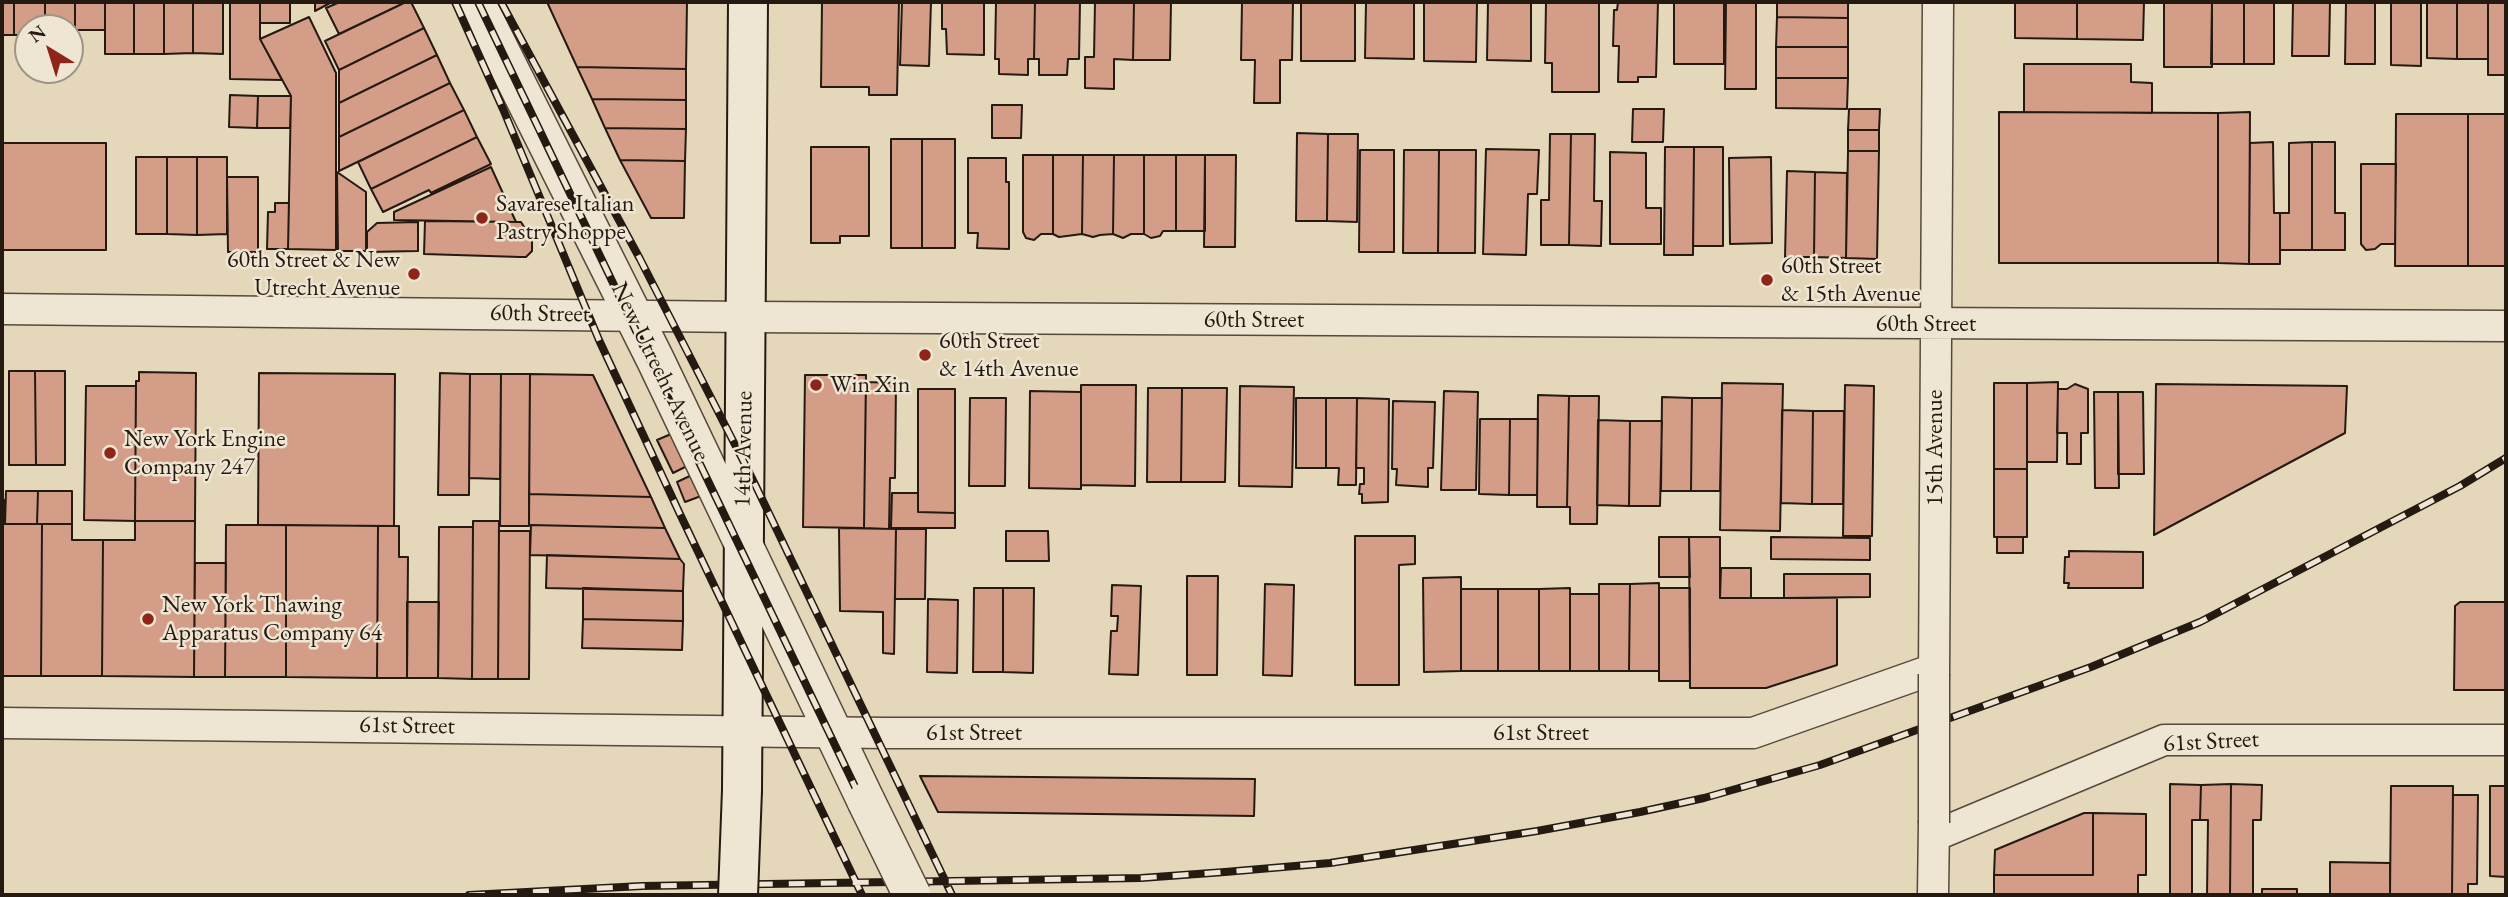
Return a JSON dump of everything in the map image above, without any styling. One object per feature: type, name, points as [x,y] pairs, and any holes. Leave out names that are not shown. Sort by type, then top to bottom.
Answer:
[{"type":"main road","name":"14th Avenue","points":[[738,895],[742,790],[748,2]]},
{"type":"street","name":"New Utrecht Avenue","points":[[476,2],[633,316],[912,895]]},
{"type":"street","name":"15th Avenue","points":[[1933,895],[1938,2]]},
{"type":"street","name":"60th Street","points":[[2,309],[746,317],[2506,326]]},
{"type":"street","name":"61st Street","points":[[2,723],[833,731],[1753,733],[1934,671]]},
{"type":"street","name":"61st Street","points":[[1934,829],[2164,740],[2506,740]]},
{"type":"building","points":[[2,2],[14,2],[14,35],[2,35]]},
{"type":"building","points":[[14,2],[45,2],[45,14],[14,14]]},
{"type":"building","points":[[45,2],[75,2],[75,14],[45,14]]},
{"type":"building","points":[[75,2],[105,2],[105,30],[84,30],[84,14],[75,14]]},
{"type":"building","points":[[105,2],[134,2],[134,54],[105,54]]},
{"type":"building","points":[[134,2],[164,2],[164,54],[134,54]]},
{"type":"building","points":[[164,2],[193,2],[193,53],[164,54]]},
{"type":"building","points":[[193,2],[223,2],[223,54],[193,53]]},
{"type":"building","points":[[230,2],[260,2],[260,39],[282,80],[230,79]]},
{"type":"building","points":[[260,2],[290,2],[290,23],[260,23]]},
{"type":"building","points":[[315,2],[332,2],[315,11]]},
{"type":"building","points":[[340,2],[406,2],[339,34],[326,8]]},
{"type":"building","points":[[411,2],[424,28],[339,70],[325,41]]},
{"type":"building","points":[[547,2],[687,2],[686,69],[577,67]]},
{"type":"building","points":[[822,2],[899,2],[897,95],[869,95],[869,87],[821,87]]},
{"type":"building","points":[[902,2],[931,2],[929,66],[900,65]]},
{"type":"building","points":[[942,2],[984,2],[984,55],[947,54],[946,29],[942,29]]},
{"type":"building","points":[[996,2],[1035,2],[1034,59],[1028,59],[1028,75],[999,74],[999,59],[995,59]]},
{"type":"building","points":[[1035,2],[1080,2],[1079,59],[1068,59],[1067,75],[1039,75],[1039,59],[1034,59]]},
{"type":"building","points":[[1095,2],[1134,2],[1133,60],[1114,59],[1114,89],[1085,88],[1085,57],[1094,57]]},
{"type":"building","points":[[1134,2],[1171,2],[1170,60],[1133,60]]},
{"type":"building","points":[[1242,2],[1293,2],[1292,60],[1280,60],[1280,103],[1254,103],[1255,60],[1241,60]]},
{"type":"building","points":[[1301,2],[1355,2],[1355,61],[1301,61]]},
{"type":"building","points":[[1366,2],[1414,2],[1414,59],[1365,58]]},
{"type":"building","points":[[1424,2],[1477,2],[1476,62],[1424,61]]},
{"type":"building","points":[[1488,2],[1531,2],[1531,61],[1487,60]]},
{"type":"building","points":[[1546,2],[1599,2],[1599,92],[1552,92],[1552,63],[1545,63]]},
{"type":"building","points":[[1618,2],[1658,2],[1656,77],[1638,77],[1638,82],[1618,82],[1619,46],[1613,46],[1614,10],[1617,10]]},
{"type":"building","points":[[1674,2],[1724,2],[1724,64],[1674,64]]},
{"type":"building","points":[[1726,2],[1756,2],[1756,89],[1725,89]]},
{"type":"building","points":[[1777,2],[1848,2],[1848,18],[1777,17]]},
{"type":"building","points":[[2015,2],[2077,2],[2077,39],[2015,38]]},
{"type":"building","points":[[2077,2],[2144,2],[2143,40],[2077,39]]},
{"type":"building","points":[[2164,2],[2212,2],[2212,67],[2164,67]]},
{"type":"building","points":[[2212,2],[2244,2],[2244,64],[2211,64]]},
{"type":"building","points":[[2244,2],[2274,2],[2274,64],[2244,64]]},
{"type":"building","points":[[2293,2],[2330,2],[2329,56],[2292,56]]},
{"type":"building","points":[[2346,2],[2375,2],[2375,64],[2345,64]]},
{"type":"building","points":[[2391,2],[2421,2],[2421,66],[2391,65]]},
{"type":"building","points":[[2427,2],[2457,2],[2457,59],[2427,58]]},
{"type":"building","points":[[2457,2],[2488,2],[2488,59],[2457,59]]},
{"type":"building","points":[[2488,2],[2506,2],[2506,75],[2488,75]]},
{"type":"building","points":[[309,17],[336,73],[336,250],[288,249],[291,96],[260,39]]},
{"type":"building","points":[[1777,17],[1848,18],[1848,47],[1776,47]]},
{"type":"building","points":[[424,28],[437,55],[339,103],[339,70]]},
{"type":"building","points":[[1776,47],[1848,47],[1848,78],[1776,78]]},
{"type":"building","points":[[437,55],[450,83],[339,137],[339,103]]},
{"type":"building","points":[[2024,64],[2131,64],[2131,82],[2152,83],[2152,113],[2024,112]]},
{"type":"building","points":[[577,67],[686,69],[686,100],[592,99]]},
{"type":"building","points":[[1776,78],[1848,78],[1847,109],[1776,108]]},
{"type":"building","points":[[450,83],[464,110],[339,171],[339,137]]},
{"type":"building","points":[[230,95],[258,96],[257,128],[229,127]]},
{"type":"building","points":[[258,96],[291,96],[290,128],[257,128]]},
{"type":"building","points":[[592,99],[686,100],[686,129],[605,128]]},
{"type":"building","points":[[992,105],[1022,105],[1021,138],[992,138]]},
{"type":"building","points":[[1633,109],[1664,109],[1663,142],[1632,142]]},
{"type":"building","points":[[1849,109],[1880,109],[1879,130],[1848,130]]},
{"type":"building","points":[[464,110],[477,137],[371,189],[358,162]]},
{"type":"building","points":[[1999,112],[2218,113],[2218,263],[1999,263]]},
{"type":"building","points":[[2250,112],[2249,264],[2218,263],[2218,113]]},
{"type":"building","points":[[2396,114],[2468,114],[2468,266],[2395,266]]},
{"type":"building","points":[[2468,114],[2506,114],[2506,266],[2468,266]]},
{"type":"building","points":[[605,128],[686,129],[685,161],[620,160]]},
{"type":"building","points":[[1848,130],[1879,130],[1879,151],[1848,151]]},
{"type":"building","points":[[1297,133],[1328,134],[1327,221],[1296,221]]},
{"type":"building","points":[[1328,134],[1358,134],[1357,222],[1327,221]]},
{"type":"building","points":[[1550,134],[1571,134],[1569,245],[1541,245],[1541,200],[1549,200]]},
{"type":"building","points":[[1571,134],[1595,134],[1594,201],[1602,201],[1601,246],[1569,245]]},
{"type":"building","points":[[477,137],[491,164],[431,193],[429,190],[383,212],[371,189]]},
{"type":"building","points":[[891,139],[922,139],[922,248],[891,248]]},
{"type":"building","points":[[922,139],[955,139],[955,248],[922,248]]},
{"type":"building","points":[[2273,142],[2274,213],[2280,213],[2280,264],[2249,264],[2250,143]]},
{"type":"building","points":[[2312,142],[2312,250],[2280,250],[2280,213],[2289,213],[2289,143]]},
{"type":"building","points":[[2312,142],[2335,142],[2335,213],[2345,213],[2345,250],[2312,250]]},
{"type":"building","points":[[2,143],[106,143],[106,250],[2,250]]},
{"type":"building","points":[[811,147],[869,147],[869,236],[840,236],[840,243],[811,243]]},
{"type":"building","points":[[1665,147],[1694,147],[1693,255],[1664,255]]},
{"type":"building","points":[[1694,147],[1723,147],[1723,246],[1693,246]]},
{"type":"building","points":[[1486,149],[1539,150],[1537,194],[1528,194],[1526,255],[1483,254]]},
{"type":"building","points":[[1360,150],[1394,150],[1394,252],[1359,252]]},
{"type":"building","points":[[1404,150],[1439,150],[1438,253],[1403,253]]},
{"type":"building","points":[[1439,150],[1476,150],[1475,253],[1438,253]]},
{"type":"building","points":[[1848,151],[1879,151],[1877,259],[1846,258]]},
{"type":"building","points":[[1610,152],[1646,153],[1646,208],[1661,208],[1661,244],[1610,244]]},
{"type":"building","points":[[1023,155],[1053,155],[1053,234],[1041,234],[1034,240],[1026,238],[1023,232]]},
{"type":"building","points":[[1053,155],[1083,155],[1082,234],[1059,237],[1053,234]]},
{"type":"building","points":[[1083,155],[1114,155],[1113,234],[1093,237],[1082,234]]},
{"type":"building","points":[[1114,155],[1144,155],[1144,234],[1131,234],[1123,238],[1113,234]]},
{"type":"building","points":[[1144,155],[1176,155],[1176,231],[1163,231],[1160,236],[1151,238],[1144,234]]},
{"type":"building","points":[[1176,155],[1205,155],[1205,231],[1176,231]]},
{"type":"building","points":[[1205,155],[1236,155],[1235,247],[1204,247]]},
{"type":"building","points":[[136,157],[167,157],[167,234],[136,234]]},
{"type":"building","points":[[167,157],[197,157],[197,235],[167,234]]},
{"type":"building","points":[[197,157],[227,157],[227,234],[197,235]]},
{"type":"building","points":[[1771,157],[1772,243],[1730,244],[1729,158]]},
{"type":"building","points":[[968,158],[1006,158],[1006,182],[1009,182],[1009,249],[977,248],[978,233],[968,233]]},
{"type":"building","points":[[620,160],[685,161],[684,218],[651,218]]},
{"type":"building","points":[[2361,164],[2396,164],[2395,244],[2381,244],[2375,249],[2366,250],[2361,244]]},
{"type":"building","points":[[491,167],[516,222],[394,220],[394,212]]},
{"type":"building","points":[[1787,171],[1815,172],[1814,257],[1785,257]]},
{"type":"building","points":[[337,172],[366,192],[366,251],[338,251]]},
{"type":"building","points":[[1815,172],[1847,173],[1846,258],[1814,257]]},
{"type":"building","points":[[227,177],[258,177],[258,252],[228,252]]},
{"type":"building","points":[[275,203],[289,203],[288,249],[267,249],[268,212],[275,212]]},
{"type":"building","points":[[425,221],[521,222],[532,240],[532,251],[526,257],[424,254]]},
{"type":"building","points":[[418,222],[418,251],[367,252],[367,232],[377,223]]},
{"type":"building","points":[[9,371],[35,371],[36,465],[9,465]]},
{"type":"building","points":[[35,371],[65,371],[65,465],[36,465]]},
{"type":"building","points":[[139,372],[196,373],[195,521],[135,521],[136,381],[139,381]]},
{"type":"building","points":[[259,373],[395,374],[394,526],[258,525]]},
{"type":"building","points":[[440,373],[470,374],[469,495],[438,495]]},
{"type":"building","points":[[470,374],[501,374],[500,479],[469,478]]},
{"type":"building","points":[[501,374],[530,374],[529,526],[500,526]]},
{"type":"building","points":[[530,374],[593,375],[651,497],[529,494]]},
{"type":"building","points":[[805,375],[866,375],[864,528],[803,527]]},
{"type":"building","points":[[866,382],[896,383],[895,478],[890,478],[889,529],[864,528]]},
{"type":"building","points":[[2058,382],[2057,462],[2027,462],[2027,383]]},
{"type":"building","points":[[1722,383],[1783,384],[1780,531],[1720,530]]},
{"type":"building","points":[[1994,383],[2027,383],[2027,469],[1994,469]]},
{"type":"building","points":[[2075,384],[2088,389],[2088,433],[2081,433],[2081,464],[2067,464],[2067,433],[2057,433],[2058,389],[2067,389]]},
{"type":"building","points":[[2156,384],[2347,386],[2345,433],[2154,535]]},
{"type":"building","points":[[1081,385],[1136,385],[1135,486],[1081,485]]},
{"type":"building","points":[[1845,385],[1874,386],[1872,536],[1843,536]]},
{"type":"building","name":"New York Engine Company 247","points":[[86,386],[136,386],[135,521],[84,520]]},
{"type":"building","points":[[1240,386],[1294,387],[1292,487],[1239,486]]},
{"type":"building","points":[[1148,388],[1182,388],[1181,482],[1147,482]]},
{"type":"building","points":[[1182,388],[1227,388],[1225,482],[1181,482]]},
{"type":"building","points":[[918,389],[955,389],[955,513],[918,512]]},
{"type":"building","points":[[1030,391],[1081,392],[1081,489],[1029,488]]},
{"type":"building","points":[[1444,391],[1478,392],[1476,490],[1441,490]]},
{"type":"building","points":[[2094,392],[2118,392],[2119,488],[2095,488]]},
{"type":"building","points":[[2118,392],[2143,392],[2144,474],[2118,474]]},
{"type":"building","points":[[1538,395],[1569,396],[1567,507],[1537,507]]},
{"type":"building","points":[[1569,396],[1599,396],[1597,524],[1570,524],[1570,507],[1567,507]]},
{"type":"building","points":[[1662,397],[1692,398],[1691,491],[1661,491]]},
{"type":"building","points":[[970,398],[1006,398],[1005,486],[969,486]]},
{"type":"building","points":[[1296,398],[1326,398],[1326,468],[1296,468]]},
{"type":"building","points":[[1326,398],[1357,398],[1356,485],[1338,485],[1339,468],[1326,468]]},
{"type":"building","points":[[1357,398],[1389,399],[1388,502],[1362,503],[1362,494],[1359,494],[1360,484],[1364,484],[1364,468],[1356,468]]},
{"type":"building","points":[[1692,398],[1722,398],[1720,491],[1691,491]]},
{"type":"building","points":[[1393,401],[1435,402],[1433,468],[1428,468],[1428,487],[1396,485],[1397,469],[1392,469]]},
{"type":"building","points":[[1782,410],[1813,411],[1812,504],[1781,503]]},
{"type":"building","points":[[1813,411],[1844,411],[1843,504],[1812,504]]},
{"type":"building","points":[[1480,419],[1510,419],[1509,495],[1479,494]]},
{"type":"building","points":[[1510,419],[1538,419],[1537,495],[1509,495]]},
{"type":"building","points":[[1598,420],[1630,421],[1629,506],[1597,505]]},
{"type":"building","points":[[1630,421],[1662,421],[1660,506],[1629,506]]},
{"type":"building","points":[[671,434],[687,466],[673,473],[657,440]]},
{"type":"building","points":[[1994,469],[2027,469],[2027,537],[1994,537]]},
{"type":"building","points":[[692,475],[701,496],[685,502],[677,482]]},
{"type":"building","points":[[6,491],[38,491],[37,524],[5,524]]},
{"type":"building","points":[[38,491],[72,491],[72,524],[37,524]]},
{"type":"building","points":[[892,493],[918,493],[918,512],[955,513],[955,528],[891,528]]},
{"type":"building","points":[[529,494],[651,497],[665,528],[529,525]]},
{"type":"building","points":[[2,500],[5,500],[5,524],[2,524]]},
{"type":"building","name":"New York Thawing Apparatus Company 64","points":[[135,521],[195,521],[194,677],[102,676],[103,540],[135,540]]},
{"type":"building","points":[[473,521],[499,521],[498,679],[472,679]]},
{"type":"building","points":[[2,524],[42,524],[41,676],[2,676]]},
{"type":"building","points":[[42,524],[72,524],[72,540],[103,540],[102,676],[41,676]]},
{"type":"building","points":[[226,525],[286,525],[286,677],[225,677]]},
{"type":"building","points":[[286,525],[378,526],[377,678],[286,677]]},
{"type":"building","points":[[531,525],[665,528],[680,559],[530,555]]},
{"type":"building","points":[[378,526],[399,526],[399,557],[408,557],[407,678],[377,678]]},
{"type":"building","points":[[439,527],[473,527],[472,679],[438,678]]},
{"type":"building","points":[[839,528],[896,529],[894,654],[883,653],[883,612],[840,611]]},
{"type":"building","points":[[896,529],[926,529],[925,599],[895,599]]},
{"type":"building","points":[[499,531],[530,531],[529,679],[498,679]]},
{"type":"building","points":[[1006,531],[1048,531],[1049,561],[1006,561]]},
{"type":"building","points":[[1355,536],[1415,536],[1415,564],[1399,565],[1399,685],[1355,685]]},
{"type":"building","points":[[1659,537],[1689,537],[1690,577],[1659,577]]},
{"type":"building","points":[[1689,537],[1720,537],[1720,598],[1837,598],[1837,665],[1766,688],[1690,688]]},
{"type":"building","points":[[1771,537],[1870,538],[1870,560],[1771,559]]},
{"type":"building","points":[[1997,537],[2023,537],[2023,553],[1997,553]]},
{"type":"building","points":[[2069,551],[2143,552],[2143,588],[2068,588],[2069,583],[2064,583],[2065,557],[2069,557]]},
{"type":"building","points":[[547,555],[680,559],[684,564],[683,591],[546,588]]},
{"type":"building","points":[[195,563],[226,563],[225,677],[194,677]]},
{"type":"building","points":[[1721,568],[1751,568],[1751,598],[1720,598]]},
{"type":"building","points":[[1784,574],[1870,574],[1870,597],[1784,598]]},
{"type":"building","points":[[1187,576],[1218,576],[1217,675],[1187,675]]},
{"type":"building","points":[[1461,577],[1461,671],[1424,672],[1423,578]]},
{"type":"building","points":[[1659,583],[1659,671],[1629,671],[1630,584]]},
{"type":"building","points":[[1265,584],[1294,585],[1292,676],[1263,675]]},
{"type":"building","points":[[1599,584],[1630,584],[1629,671],[1599,671]]},
{"type":"building","points":[[1112,585],[1141,586],[1138,675],[1109,674],[1111,631],[1117,631],[1118,616],[1111,616]]},
{"type":"building","points":[[583,588],[683,591],[683,621],[583,619]]},
{"type":"building","points":[[974,588],[1003,588],[1003,672],[973,672]]},
{"type":"building","points":[[1003,588],[1034,588],[1033,673],[1003,672]]},
{"type":"building","points":[[1570,588],[1570,671],[1539,671],[1539,589]]},
{"type":"building","points":[[1659,588],[1690,588],[1690,681],[1659,681]]},
{"type":"building","points":[[1461,589],[1498,589],[1498,671],[1461,671]]},
{"type":"building","points":[[1498,589],[1539,589],[1539,671],[1498,671]]},
{"type":"building","points":[[1570,594],[1599,594],[1599,671],[1570,671]]},
{"type":"building","points":[[928,599],[958,600],[957,673],[927,672]]},
{"type":"building","points":[[407,602],[439,602],[438,678],[407,678]]},
{"type":"building","points":[[2460,602],[2506,602],[2506,690],[2454,690],[2455,606]]},
{"type":"building","points":[[583,619],[683,621],[682,650],[582,648]]},
{"type":"building","points":[[920,776],[1255,779],[1254,816],[938,812]]},
{"type":"building","points":[[2170,784],[2201,785],[2200,820],[2192,820],[2192,895],[2170,895]]},
{"type":"building","points":[[2231,784],[2230,895],[2207,895],[2208,820],[2200,820],[2201,785]]},
{"type":"building","points":[[2231,784],[2262,785],[2261,820],[2253,820],[2253,895],[2230,895]]},
{"type":"building","points":[[2391,786],[2453,786],[2452,895],[2390,895]]},
{"type":"building","points":[[2490,786],[2506,786],[2506,877],[2490,876]]},
{"type":"building","points":[[2453,795],[2478,795],[2477,884],[2468,884],[2468,895],[2452,895]]},
{"type":"building","points":[[2084,813],[2093,813],[2093,875],[1994,875],[1995,850]]},
{"type":"building","points":[[2093,813],[2146,814],[2146,875],[2138,875],[2138,895],[1994,895],[1994,875],[2093,875]]},
{"type":"building","points":[[2330,862],[2390,863],[2390,895],[2330,895]]},
{"type":"building","points":[[2262,889],[2297,889],[2297,895],[2262,895]]},
{"type":"railway","points":[[455,2],[503,109],[599,340],[862,895]]},
{"type":"railway","points":[[478,2],[907,895]]},
{"type":"railway","points":[[501,2],[640,259],[751,476],[952,895]]},
{"type":"railway","points":[[469,895],[642,886],[1141,878],[1330,863],[1640,812],[1704,798],[1820,765],[2091,667],[2200,622],[2460,486],[2506,458]]},
{"type":"place","name":"Savarese Italian Pastry Shoppe","points":[[482,218]]},
{"type":"place","name":"60th Street & New Utrecht Avenue","points":[[414,274]]},
{"type":"place","name":"60th Street & 15th Avenue","points":[[1767,280]]},
{"type":"place","name":"60th Street & 14th Avenue","points":[[925,355]]},
{"type":"place","name":"Win Xin","points":[[816,385]]},
{"type":"place","name":"New York Engine Company 247","points":[[110,453]]},
{"type":"place","name":"New York Thawing Apparatus Company 64","points":[[148,619]]}]
